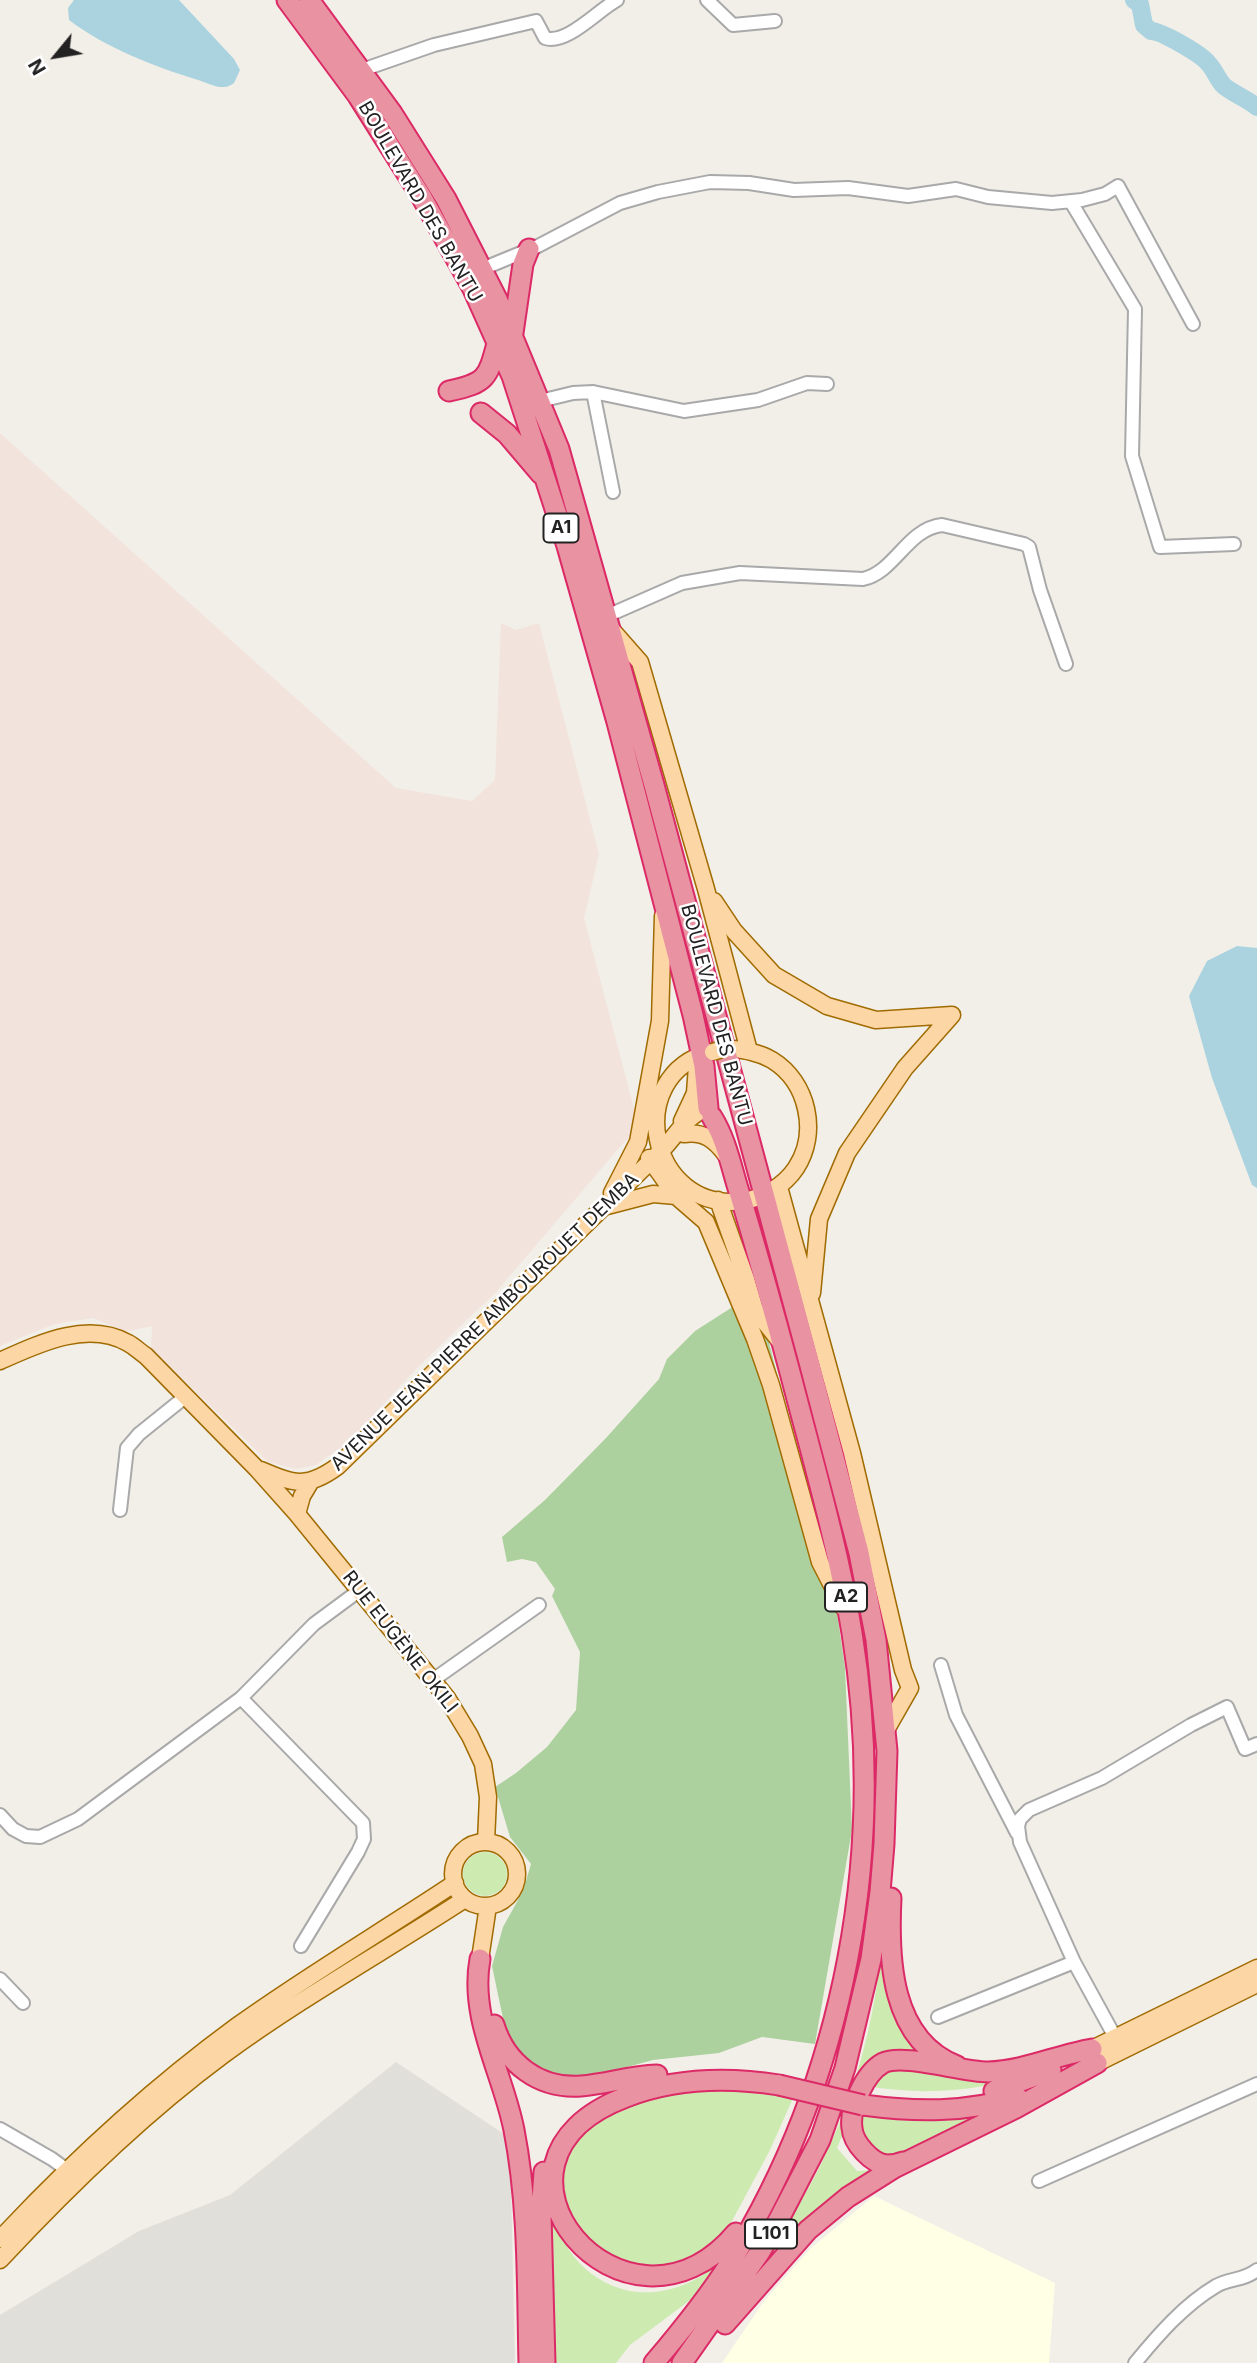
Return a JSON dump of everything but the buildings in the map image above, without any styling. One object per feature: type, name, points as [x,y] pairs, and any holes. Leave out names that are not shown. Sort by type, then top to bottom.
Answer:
[{"type":"highway","name":"BOULEVARD DES BANTU","points":[[288,0],[358,96],[399,159],[540,401],[559,450],[683,892],[713,1052],[722,1135],[730,1160],[761,1195],[782,1342],[828,1516],[850,1620],[859,1686],[863,1757],[862,1868],[858,1905],[843,1979],[813,2088],[787,2152]]},
{"type":"highway","name":"BOULEVARD DES BANTU","points":[[309,0],[362,70],[426,165],[482,269],[505,337],[607,687],[693,1015],[713,1052],[730,1070],[761,1195],[838,1473],[867,1589],[876,1640],[887,1751],[886,1814],[878,1910],[863,1996],[837,2094]]},
{"type":"highway","points":[[449,391],[473,385],[483,378],[493,364],[505,337],[529,249]]},
{"type":"highway","points":[[481,413],[507,434],[548,482]]},
{"type":"highway","points":[[683,892],[685,910],[722,1060],[721,1109],[737,1121],[761,1195]]},
{"type":"highway","points":[[887,1751],[893,1773],[894,1803],[890,1918],[893,1982],[904,2011],[924,2042],[953,2064],[971,2070]]},
{"type":"highway","points":[[480,1959],[498,2039],[512,2061],[523,2070],[555,2085],[570,2086],[625,2077],[720,2069],[864,2099],[930,2099],[984,2094],[1095,2056]]},
{"type":"highway","points":[[480,1959],[478,1974],[481,2014],[514,2128],[523,2189],[529,2363]]},
{"type":"highway","points":[[908,2161],[886,2165],[877,2162],[866,2153],[853,2133],[852,2119],[857,2101],[869,2074],[883,2063],[896,2059],[988,2072],[1095,2056]]},
{"type":"highway","points":[[692,2363],[808,2230],[858,2190],[908,2161],[1027,2102],[1095,2056]]},
{"type":"highway","points":[[545,2363],[541,2196],[550,2150],[560,2132],[586,2104],[628,2083],[657,2075]]},
{"type":"highway","points":[[780,2080],[676,2084],[633,2094],[604,2107],[579,2124],[557,2159],[553,2188],[558,2217],[577,2251],[603,2273],[635,2285],[671,2283],[696,2272],[725,2248],[741,2227],[773,2169],[787,2152]]},
{"type":"highway","name":"L101","points":[[682,2363],[772,2232],[811,2160],[837,2094]]},
{"type":"highway","points":[[654,2363],[695,2313],[727,2267],[759,2212],[787,2152]]},
{"type":"main road","points":[[609,622],[640,662],[706,889],[749,1051]]},
{"type":"main road","points":[[706,889],[734,931],[774,975],[827,1006],[876,1020],[952,1015],[905,1068],[847,1153],[819,1219],[811,1303]]},
{"type":"main road","points":[[605,1206],[638,1142],[660,1021],[663,896]]},
{"type":"main road","points":[[693,1015],[697,1085],[682,1130],[710,1138],[730,1160]]},
{"type":"main road","points":[[640,1128],[659,1153],[681,1184],[704,1197],[730,1203],[761,1195],[796,1169],[806,1146],[808,1122],[803,1098],[790,1076],[772,1060],[749,1051],[713,1052],[681,1068],[665,1087],[656,1112],[656,1138],[659,1153],[676,1196],[705,1222],[755,1339],[771,1385],[820,1562],[850,1620]]},
{"type":"main road","name":"AVENUE JEAN-PIERRE AMBOUROUET DEMBA","points":[[256,1468],[291,1483],[311,1481],[331,1471],[355,1452],[682,1130],[721,1109]]},
{"type":"main road","points":[[605,1206],[653,1194],[676,1196]]},
{"type":"main road","points":[[761,1195],[811,1303],[852,1453],[909,1688],[886,1730]]},
{"type":"main road","points":[[718,1200],[755,1310],[782,1342]]},
{"type":"main road","name":"RUE EUGÈNE OKILI","points":[[0,1361],[30,1347],[79,1334],[105,1336],[128,1342],[146,1356],[256,1468],[297,1514],[433,1680],[459,1717],[482,1764],[488,1797],[486,1842]]},
{"type":"main road","points":[[297,1514],[302,1496],[311,1481]]},
{"type":"main road","points":[[486,1842],[496,1844],[511,1855],[517,1873],[516,1883],[505,1898],[488,1906],[466,1899],[455,1884],[455,1863],[460,1855],[467,1847],[486,1842]]},
{"type":"main road","points":[[0,2239],[118,2122],[209,2047],[455,1884]]},
{"type":"main road","points":[[0,2260],[102,2157],[190,2080],[270,2022],[466,1899]]},
{"type":"main road","points":[[480,1959],[488,1906]]},
{"type":"main road","points":[[1095,2056],[1115,2038],[1257,1968]]},
{"type":"main road","points":[[1095,2056],[1257,1984]]},
{"type":"street","points":[[362,70],[434,45],[537,21],[545,38],[551,39],[571,32],[600,9],[617,0]]},
{"type":"street","points":[[707,0],[733,25],[775,21]]},
{"type":"street","points":[[482,269],[529,249],[620,203],[710,182],[738,182],[793,190],[848,188],[908,196],[956,189],[988,197],[1052,203],[1071,202],[1105,194],[1118,186],[1193,324]]},
{"type":"street","points":[[1071,202],[1135,309],[1132,456],[1160,547],[1234,544]]},
{"type":"street","points":[[540,401],[573,393],[593,392],[684,411],[758,400],[807,383],[827,384]]},
{"type":"street","points":[[593,392],[613,492]]},
{"type":"street","points":[[609,622],[616,612],[682,583],[740,573],[863,579],[873,577],[919,534],[933,526],[942,525],[1029,547],[1040,590],[1066,664]]},
{"type":"street","points":[[120,1510],[127,1448],[139,1434],[185,1397]]},
{"type":"street","points":[[0,1815],[13,1829],[26,1836],[40,1838],[59,1830],[93,1809],[241,1698],[314,1624],[360,1590]]},
{"type":"street","points":[[433,1680],[539,1605]]},
{"type":"street","points":[[941,1665],[956,1714],[1017,1833],[1074,1962],[1115,2038]]},
{"type":"street","points":[[241,1698],[363,1823],[364,1839],[358,1852],[301,1946]]},
{"type":"street","points":[[1017,1833],[1020,1819],[1029,1810],[1108,1774],[1227,1707],[1245,1749],[1257,1744]]},
{"type":"street","points":[[938,2017],[1074,1962]]},
{"type":"street","points":[[0,1979],[23,2003]]},
{"type":"street","points":[[1039,2181],[1257,2084]]},
{"type":"street","points":[[0,2129],[67,2170]]},
{"type":"street","points":[[1135,2363],[1194,2301],[1224,2282],[1247,2278],[1257,2270]]},
{"type":"shaded area","points":[[0,433],[396,788],[472,801],[495,780],[501,623],[516,630],[539,623],[599,854],[584,918],[641,1135],[625,1141],[497,1291],[419,1366],[349,1441],[316,1465],[296,1469],[268,1462],[151,1348],[152,1326],[125,1332],[93,1318],[55,1324],[0,1346]]},
{"type":"shaded area","points":[[396,2062],[510,2138],[515,2363],[0,2363],[0,2315],[139,2231],[230,2195]]},
{"type":"shaded area","points":[[874,2196],[1055,2283],[1049,2363],[722,2363],[764,2301],[811,2248]]},
{"type":"green space","points":[[756,1292],[835,1599],[845,1668],[852,1830],[815,2044],[762,2037],[719,2053],[653,2060],[598,2075],[562,2079],[531,2065],[512,2044],[505,2028],[492,1966],[503,1927],[523,1891],[531,1864],[510,1837],[495,1787],[547,1747],[576,1710],[580,1652],[552,1596],[555,1589],[536,1562],[522,1559],[507,1562],[502,1537],[545,1500],[606,1438],[659,1379],[667,1359],[695,1331]]},
{"type":"green space","points":[[485,1852],[494,1853],[501,1858],[506,1865],[506,1883],[501,1890],[494,1895],[485,1896],[476,1895],[469,1890],[464,1883],[463,1874],[464,1865],[469,1858],[476,1853]]},
{"type":"green space","points":[[882,1943],[936,2061],[892,2055],[844,2131],[837,2148],[857,2171],[877,2170],[749,2285],[808,2188],[841,2119],[868,2033]]},
{"type":"green space","points":[[887,2067],[1006,2081],[936,2091],[866,2086]]},
{"type":"green space","points":[[746,2086],[794,2096],[769,2152],[732,2221],[720,2237],[691,2265],[610,2272],[559,2204],[557,2176],[580,2129],[657,2092]]},
{"type":"green space","points":[[1008,2106],[889,2162],[865,2146],[857,2110]]},
{"type":"green space","points":[[550,2206],[557,2228],[581,2265],[616,2287],[637,2292],[659,2291],[688,2283],[720,2263],[693,2298],[630,2345],[616,2363],[551,2363]]},
{"type":"water","points":[[74,0],[179,0],[234,59],[240,70],[234,83],[225,87],[214,86],[114,48],[69,20],[68,8]]},
{"type":"water","points":[[1237,946],[1257,948],[1257,1188],[1252,1185],[1212,1078],[1189,996],[1207,961]]},
{"type":"waterway","points":[[1134,0],[1140,4],[1144,25],[1198,54],[1224,86],[1257,107]]}]
